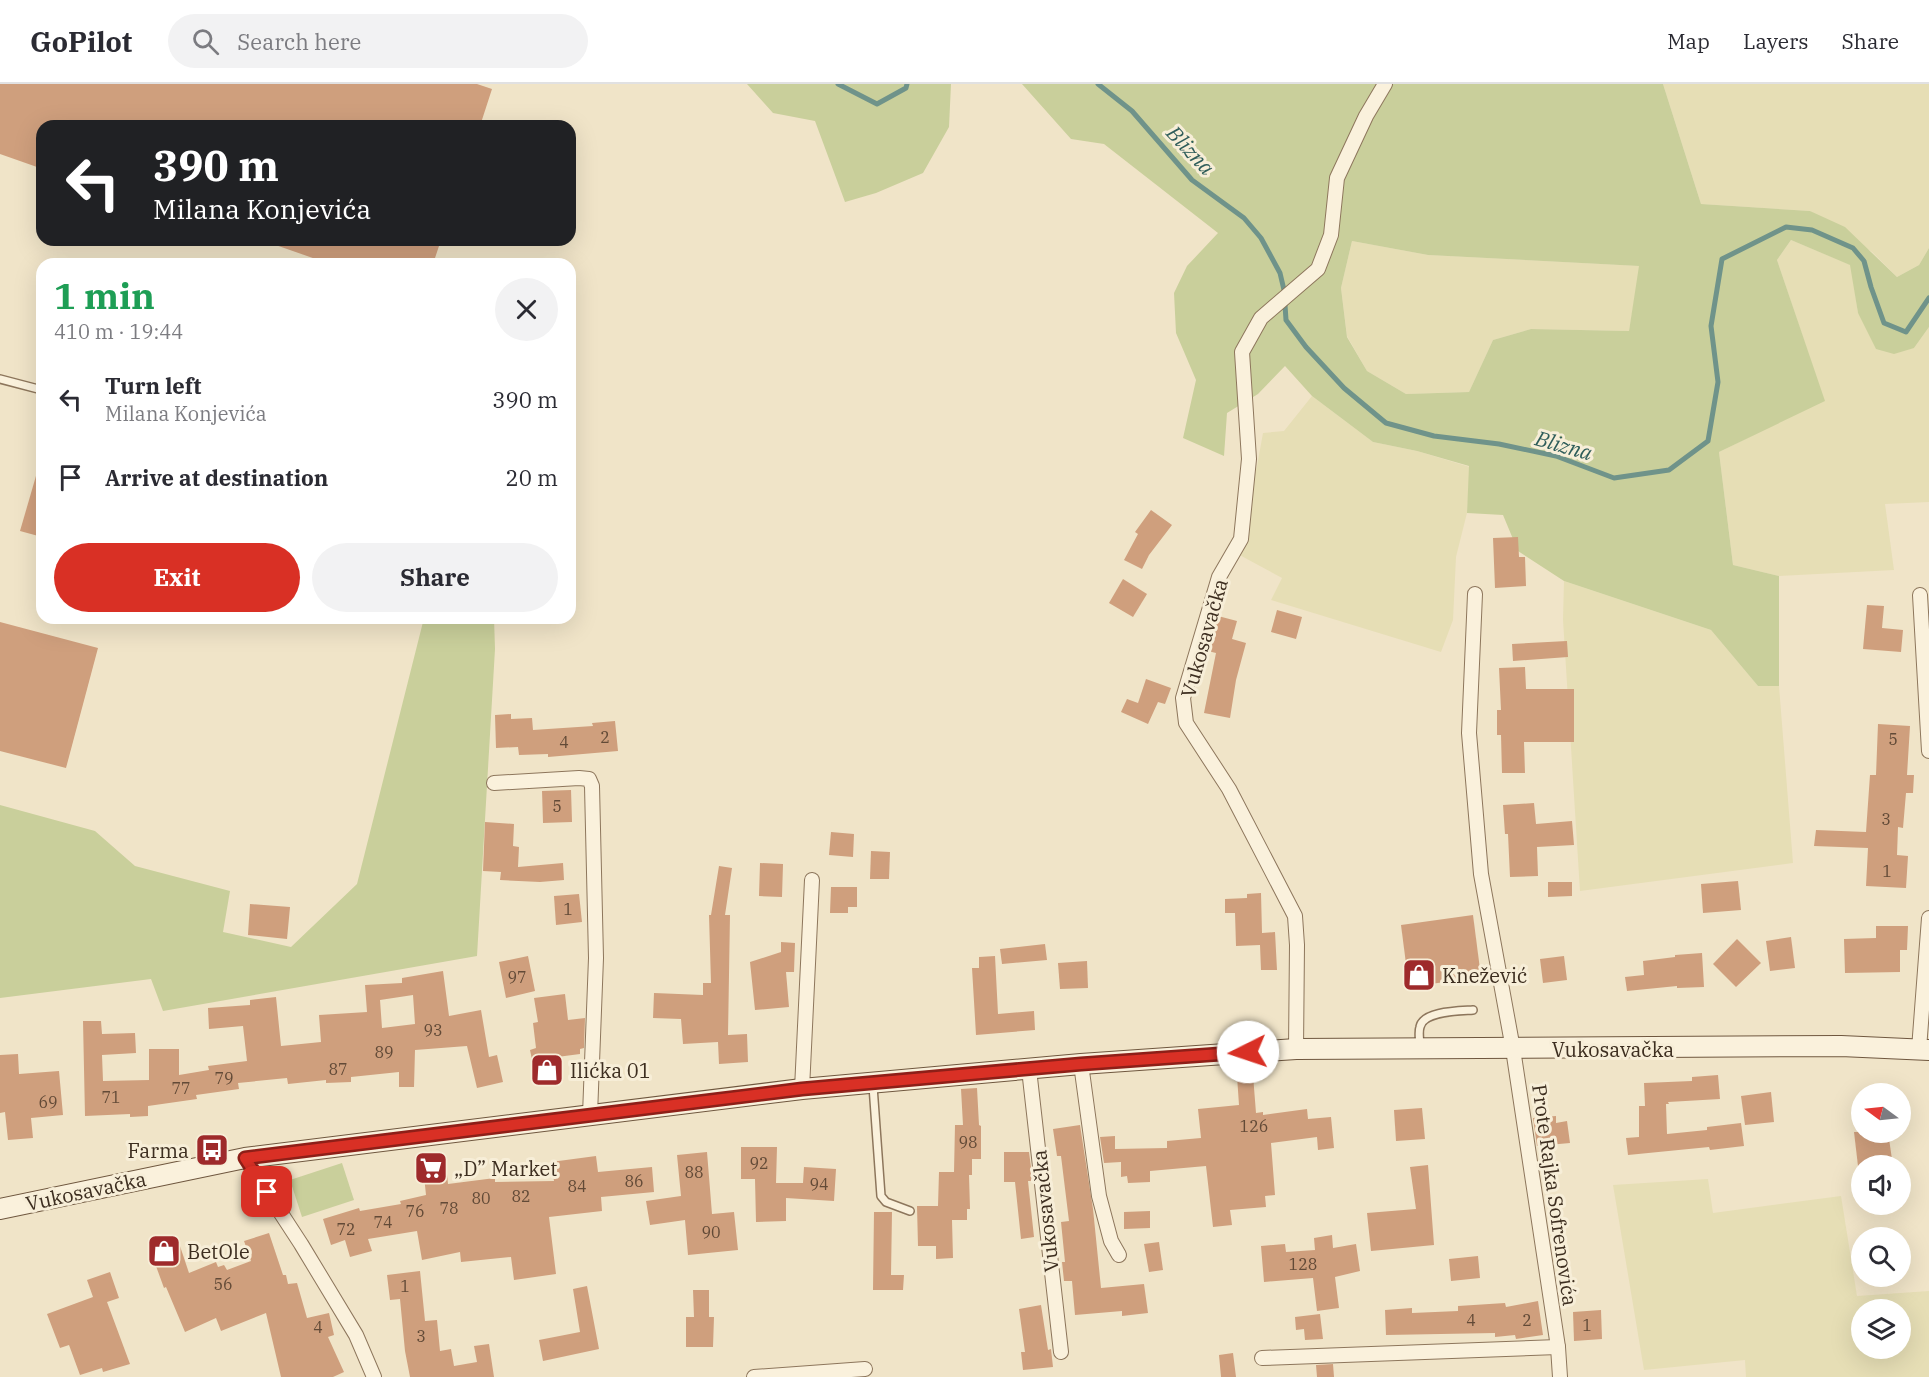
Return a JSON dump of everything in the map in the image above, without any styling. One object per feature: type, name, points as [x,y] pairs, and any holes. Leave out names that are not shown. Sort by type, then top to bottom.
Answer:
[{"type":"main road","name":"Vukosavačka","points":[[0,1209],[245,1158],[802,1089],[1081,1064],[1296,1049],[1841,1046],[1924,1049]]},
{"type":"street","name":"Vukosavačka","points":[[1296,1049],[1295,916],[1229,789],[1186,723],[1183,698],[1219,577],[1241,539],[1248,459],[1242,352],[1261,318],[1318,269],[1331,235],[1337,178],[1366,116],[1385,84]]},
{"type":"street","name":"Prote Rajka Sofrenovića","points":[[1474,594],[1469,733],[1481,874],[1513,1049],[1558,1347],[1560,1377]]},
{"type":"street","points":[[1920,595],[1929,751]]},
{"type":"street","points":[[494,783],[579,778],[589,779],[592,786],[596,957],[590,1115]]},
{"type":"street","points":[[802,1089],[812,880]]},
{"type":"street","points":[[1924,1049],[1929,918]]},
{"type":"street","points":[[1081,1064],[1099,1196],[1111,1241],[1119,1255]]},
{"type":"street","name":"Vukosavačka","points":[[1029,1069],[1061,1353]]},
{"type":"street","points":[[245,1158],[356,1335],[374,1377]]},
{"type":"street","points":[[1262,1358],[1558,1347]]},
{"type":"street","points":[[754,1377],[865,1369]]},
{"type":"lane","points":[[0,379],[36,388]]},
{"type":"lane","points":[[1420,1049],[1419,1027],[1423,1020],[1432,1015],[1473,1010]]},
{"type":"lane","points":[[873,1083],[881,1196],[886,1202],[910,1211]]},
{"type":"shaded area","points":[[1663,84],[1929,84],[1929,248],[1919,265],[1897,277],[1872,252],[1810,211],[1701,204]]},
{"type":"shaded area","points":[[1791,240],[1851,265],[1858,313],[1914,348],[1929,327],[1929,502],[1885,504],[1894,570],[1779,576],[1733,565],[1719,452],[1824,400],[1777,260]]},
{"type":"shaded area","points":[[1352,241],[1428,255],[1640,266],[1629,331],[1531,329],[1493,340],[1469,392],[1406,394],[1367,371],[1347,336],[1341,288]]},
{"type":"shaded area","points":[[1312,396],[1373,442],[1417,451],[1470,467],[1467,513],[1456,557],[1453,620],[1441,652],[1271,600],[1282,578],[1234,552],[1257,466],[1263,433],[1284,431]]},
{"type":"shaded area","points":[[1564,581],[1711,630],[1758,686],[1779,686],[1793,863],[1580,891],[1563,620]]},
{"type":"shaded area","points":[[1708,1179],[1713,1213],[1841,1196],[1851,1258],[1851,1287],[1856,1287],[1857,1296],[1929,1291],[1929,1377],[1746,1377],[1745,1360],[1644,1370],[1613,1185]]},
{"type":"green space","points":[[747,84],[951,84],[949,127],[923,173],[876,193],[845,202],[815,121],[773,113]]},
{"type":"green space","points":[[1022,84],[1663,84],[1701,204],[1810,211],[1845,227],[1897,277],[1919,265],[1929,248],[1929,327],[1914,348],[1894,354],[1876,349],[1858,313],[1850,265],[1791,240],[1777,260],[1825,401],[1719,452],[1733,565],[1779,576],[1779,686],[1758,686],[1711,630],[1564,581],[1518,551],[1503,515],[1467,513],[1469,466],[1417,451],[1373,442],[1312,396],[1285,366],[1258,394],[1227,413],[1224,456],[1183,438],[1196,380],[1176,333],[1174,293],[1187,266],[1218,233],[1104,144],[1071,139]],"holes":[[[1352,241],[1428,255],[1639,266],[1629,331],[1531,329],[1493,340],[1469,392],[1406,394],[1367,371],[1347,337],[1341,288]]]},
{"type":"green space","points":[[422,624],[494,624],[495,649],[477,956],[163,1011],[151,979],[0,998],[0,805],[95,831],[135,866],[230,891],[223,932],[291,947],[357,884]]},
{"type":"green space","points":[[342,1163],[354,1200],[302,1217],[290,1180]]},
{"type":"building","points":[[0,84],[477,84],[492,89],[482,120],[36,120],[36,167],[0,154]]},
{"type":"building","points":[[278,246],[439,246],[435,258],[313,258]]},
{"type":"building","points":[[36,476],[36,535],[20,531]]},
{"type":"building","points":[[1151,510],[1172,525],[1149,555],[1142,569],[1124,560],[1138,534],[1135,532]]},
{"type":"building","points":[[1518,537],[1519,557],[1525,557],[1526,586],[1495,588],[1493,538]]},
{"type":"building","points":[[1123,579],[1147,594],[1133,617],[1109,603]]},
{"type":"building","points":[[1867,605],[1884,606],[1882,628],[1903,630],[1901,652],[1863,649]]},
{"type":"building","points":[[1277,610],[1302,617],[1296,639],[1271,632]]},
{"type":"building","points":[[1218,616],[1237,621],[1232,639],[1246,643],[1236,680],[1230,718],[1204,713],[1216,653],[1208,651]]},
{"type":"building","points":[[0,622],[98,648],[66,768],[0,751]]},
{"type":"building","points":[[1567,641],[1568,657],[1513,661],[1512,644]]},
{"type":"building","points":[[1525,667],[1526,689],[1574,689],[1574,742],[1524,742],[1525,773],[1502,773],[1501,735],[1497,735],[1497,710],[1501,710],[1499,668]]},
{"type":"building","points":[[1146,679],[1171,688],[1165,704],[1158,702],[1148,724],[1121,712],[1127,699],[1138,703]]},
{"type":"building","points":[[511,714],[511,719],[532,718],[533,730],[593,726],[592,723],[615,721],[618,751],[548,757],[548,754],[519,755],[518,747],[496,748],[495,715]]},
{"type":"building","points":[[1878,724],[1910,726],[1907,775],[1914,775],[1913,793],[1906,793],[1903,828],[1898,827],[1897,855],[1908,856],[1906,888],[1866,886],[1868,848],[1814,846],[1816,830],[1866,832],[1870,775],[1876,775]]},
{"type":"building","points":[[571,790],[572,822],[543,823],[542,791]]},
{"type":"building","points":[[1534,803],[1536,824],[1572,821],[1574,845],[1537,847],[1538,876],[1510,877],[1508,834],[1505,834],[1503,805]]},
{"type":"building","points":[[485,822],[514,824],[513,846],[519,847],[518,867],[563,863],[564,880],[540,882],[500,880],[501,872],[483,871]]},
{"type":"building","points":[[831,832],[854,834],[853,857],[829,855]]},
{"type":"building","points":[[871,851],[890,852],[889,879],[870,879]]},
{"type":"building","points":[[760,863],[783,864],[782,897],[759,896]]},
{"type":"building","points":[[719,866],[732,868],[725,915],[730,915],[728,1035],[747,1034],[748,1062],[719,1064],[718,1042],[683,1044],[681,1019],[653,1018],[654,993],[703,995],[703,983],[711,983],[709,915],[711,915]]},
{"type":"building","points":[[1738,881],[1741,910],[1703,913],[1701,884]]},
{"type":"building","points":[[1548,882],[1572,882],[1572,896],[1548,897]]},
{"type":"building","points":[[831,887],[857,887],[857,907],[848,907],[848,913],[830,913]]},
{"type":"building","points":[[1261,893],[1262,933],[1275,932],[1277,970],[1261,970],[1260,945],[1236,946],[1235,913],[1225,913],[1225,899],[1247,898],[1247,894]]},
{"type":"building","points":[[579,894],[582,922],[556,925],[554,896]]},
{"type":"building","points":[[250,904],[290,907],[287,939],[248,935]]},
{"type":"building","points":[[1473,915],[1481,977],[1409,987],[1401,925]]},
{"type":"building","points":[[1876,926],[1908,926],[1907,950],[1900,950],[1900,972],[1845,973],[1844,939],[1876,938]]},
{"type":"building","points":[[1791,937],[1795,968],[1770,971],[1766,941]]},
{"type":"building","points":[[1737,939],[1761,963],[1736,987],[1713,964]]},
{"type":"building","points":[[781,942],[795,943],[794,972],[786,972],[789,1007],[755,1010],[750,962],[781,952]]},
{"type":"building","points":[[1045,944],[1047,960],[1002,964],[1000,949]]},
{"type":"building","points":[[1702,953],[1704,987],[1677,988],[1677,986],[1627,991],[1625,977],[1644,975],[1643,961]]},
{"type":"building","points":[[528,956],[535,991],[506,998],[499,962]]},
{"type":"building","points":[[995,956],[998,1014],[1034,1011],[1035,1030],[976,1035],[972,968],[979,968],[979,957]]},
{"type":"building","points":[[1564,956],[1567,980],[1543,983],[1540,959]]},
{"type":"building","points":[[1087,961],[1088,988],[1060,989],[1058,963]]},
{"type":"building","points":[[443,971],[449,1016],[481,1010],[489,1057],[497,1055],[503,1082],[477,1088],[467,1046],[415,1050],[414,1087],[399,1087],[399,1072],[351,1077],[351,1082],[326,1083],[326,1080],[288,1084],[287,1078],[238,1083],[239,1089],[196,1095],[197,1099],[148,1106],[148,1116],[130,1117],[130,1114],[85,1116],[83,1021],[101,1021],[102,1034],[135,1033],[136,1053],[102,1055],[103,1081],[149,1080],[149,1049],[179,1049],[179,1075],[209,1070],[208,1066],[247,1061],[243,1026],[209,1029],[208,1008],[250,1005],[250,1000],[276,997],[281,1046],[321,1042],[319,1015],[367,1012],[365,985],[402,983],[402,978]],"holes":[[[413,995],[415,1024],[382,1028],[380,1000]]]},
{"type":"building","points":[[565,994],[568,1020],[585,1018],[584,1048],[580,1049],[580,1054],[557,1057],[561,1074],[536,1079],[530,1050],[536,1048],[533,1023],[538,1022],[534,998]]},
{"type":"building","points":[[18,1054],[19,1074],[59,1071],[63,1115],[31,1118],[33,1138],[8,1140],[5,1112],[0,1113],[0,1055]]},
{"type":"building","points":[[1253,1075],[1256,1113],[1263,1112],[1263,1115],[1307,1109],[1308,1119],[1331,1117],[1334,1148],[1318,1150],[1317,1137],[1271,1143],[1275,1195],[1265,1196],[1266,1207],[1230,1210],[1232,1225],[1213,1227],[1206,1166],[1150,1171],[1150,1182],[1128,1183],[1127,1176],[1121,1177],[1121,1162],[1104,1163],[1100,1137],[1115,1136],[1115,1149],[1167,1148],[1167,1141],[1201,1138],[1198,1109],[1239,1105],[1237,1076]]},
{"type":"building","points":[[1718,1075],[1720,1099],[1668,1102],[1669,1104],[1666,1104],[1667,1134],[1707,1130],[1707,1127],[1741,1123],[1744,1146],[1628,1155],[1626,1138],[1639,1137],[1639,1106],[1645,1106],[1644,1083],[1692,1081],[1692,1077]]},
{"type":"building","points":[[977,1088],[979,1125],[981,1126],[981,1159],[972,1159],[972,1175],[969,1175],[970,1209],[967,1209],[967,1220],[952,1220],[953,1258],[936,1259],[936,1246],[918,1246],[917,1206],[938,1206],[939,1172],[954,1172],[955,1125],[963,1125],[961,1089]]},
{"type":"building","points":[[1771,1092],[1774,1122],[1745,1125],[1741,1096]]},
{"type":"building","points":[[1422,1108],[1425,1139],[1396,1141],[1394,1110]]},
{"type":"building","points":[[1556,1116],[1556,1123],[1567,1121],[1570,1143],[1537,1146],[1533,1118]]},
{"type":"building","points":[[1080,1125],[1093,1209],[1101,1288],[1144,1284],[1148,1313],[1122,1316],[1122,1311],[1075,1315],[1072,1281],[1064,1281],[1062,1262],[1065,1262],[1061,1222],[1069,1221],[1061,1156],[1057,1156],[1053,1129]]},
{"type":"building","points":[[1855,1143],[1890,1143],[1891,1155],[1857,1155]]},
{"type":"building","points":[[741,1147],[777,1147],[776,1183],[803,1183],[804,1167],[836,1169],[834,1201],[786,1198],[786,1221],[756,1222],[755,1179],[741,1179]]},
{"type":"building","points":[[707,1152],[712,1214],[734,1212],[738,1250],[688,1255],[685,1220],[650,1225],[646,1201],[681,1196],[677,1155]]},
{"type":"building","points":[[1004,1152],[1029,1152],[1032,1175],[1031,1181],[1028,1181],[1034,1237],[1021,1239],[1015,1182],[1004,1182]]},
{"type":"building","points":[[445,1154],[448,1184],[495,1178],[495,1182],[554,1181],[551,1162],[596,1156],[598,1172],[652,1167],[654,1192],[601,1197],[602,1211],[549,1217],[556,1274],[514,1280],[511,1257],[461,1262],[460,1252],[422,1260],[417,1231],[368,1239],[372,1251],[350,1257],[345,1240],[331,1245],[323,1219],[359,1208],[360,1211],[401,1204],[400,1201],[426,1195],[422,1157]]},
{"type":"building","points":[[1428,1165],[1434,1245],[1371,1251],[1367,1213],[1416,1209],[1410,1167]]},
{"type":"building","points":[[1150,1211],[1150,1228],[1124,1229],[1124,1212]]},
{"type":"building","points":[[874,1212],[892,1212],[891,1275],[904,1275],[903,1290],[873,1290]]},
{"type":"building","points":[[269,1233],[288,1284],[297,1283],[307,1318],[329,1313],[334,1335],[328,1337],[344,1372],[333,1377],[281,1377],[266,1313],[221,1331],[216,1318],[185,1332],[166,1287],[164,1288],[149,1247],[177,1237],[189,1273],[216,1262],[218,1267],[224,1265],[227,1270],[251,1261],[244,1241]]},
{"type":"building","points":[[1332,1235],[1333,1248],[1356,1244],[1360,1271],[1335,1277],[1339,1308],[1317,1311],[1313,1278],[1264,1282],[1261,1246],[1285,1244],[1286,1252],[1315,1250],[1314,1238]]},
{"type":"building","points":[[1159,1242],[1163,1270],[1149,1272],[1144,1244]]},
{"type":"building","points":[[1478,1256],[1480,1278],[1451,1281],[1449,1259]]},
{"type":"building","points":[[420,1271],[425,1321],[437,1320],[440,1351],[451,1349],[454,1366],[477,1362],[474,1346],[489,1344],[494,1377],[410,1377],[400,1299],[390,1300],[387,1275]]},
{"type":"building","points":[[110,1272],[119,1298],[107,1302],[130,1364],[103,1372],[102,1368],[80,1375],[69,1345],[60,1348],[47,1314],[93,1297],[87,1280]]},
{"type":"building","points":[[587,1286],[599,1349],[543,1361],[539,1340],[580,1332],[573,1289]]},
{"type":"building","points":[[693,1290],[709,1290],[709,1317],[714,1317],[713,1347],[686,1347],[686,1317],[694,1317]]},
{"type":"building","points":[[1538,1301],[1543,1335],[1516,1339],[1515,1335],[1495,1337],[1495,1333],[1386,1335],[1385,1310],[1412,1308],[1412,1313],[1458,1311],[1458,1306],[1505,1303],[1506,1307]]},
{"type":"building","points":[[1041,1305],[1053,1367],[1023,1370],[1021,1352],[1025,1352],[1019,1309]]},
{"type":"building","points":[[1601,1310],[1602,1339],[1574,1341],[1573,1312]]},
{"type":"building","points":[[1320,1314],[1323,1339],[1305,1340],[1304,1329],[1296,1330],[1295,1317]]},
{"type":"building","points":[[1233,1353],[1236,1377],[1221,1377],[1219,1355]]},
{"type":"building","points":[[1333,1364],[1334,1377],[1317,1377],[1316,1365]]},
{"type":"waterway","name":"Blizna","points":[[838,84],[877,104],[906,88],[907,84]]},
{"type":"waterway","name":"Blizna","points":[[1098,84],[1132,111],[1192,180],[1244,218],[1261,238],[1280,273],[1284,290],[1286,320],[1306,347],[1344,388],[1386,423],[1434,436],[1499,444],[1556,456],[1614,478],[1669,470],[1708,441],[1718,382],[1711,326],[1722,259],[1786,227],[1812,230],[1853,248],[1864,261],[1884,323],[1906,332],[1929,298]]},
{"type":"place","name":"Knežević","points":[[1419,975]]},
{"type":"place","name":"Ilićka 01","points":[[547,1070]]},
{"type":"place","name":"Farma","points":[[212,1150]]},
{"type":"place","name":"„D” Market","points":[[431,1168]]},
{"type":"place","name":"BetOle","points":[[164,1251]]},
{"type":"route","points":[[267,1192],[245,1158],[802,1089],[1081,1064],[1248,1052]]}]
